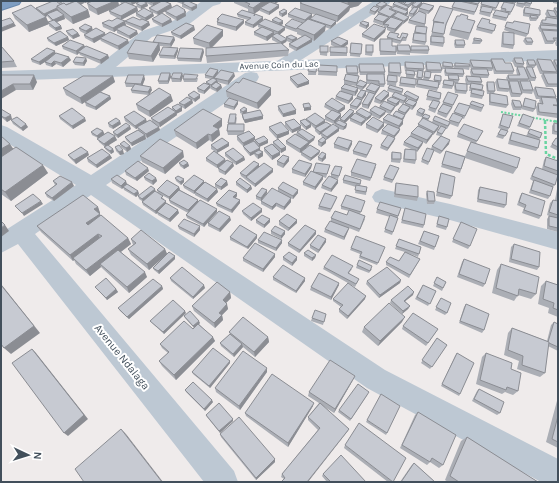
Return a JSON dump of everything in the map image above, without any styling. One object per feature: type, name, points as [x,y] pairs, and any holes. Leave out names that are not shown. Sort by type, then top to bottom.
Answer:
[{"type":"highway","points":[[1,6],[14,1]]},
{"type":"street","points":[[99,72],[147,34],[183,22],[208,3],[215,1]]},
{"type":"street","points":[[11,238],[247,80],[282,65],[384,1]]},
{"type":"street","name":"Avenue Coin du Lac","points":[[1,76],[558,55]]},
{"type":"street","points":[[1,131],[90,184],[376,379],[558,475]]},
{"type":"street","points":[[382,197],[450,212],[558,241]]},
{"type":"street","name":"Avenue Ndalaga","points":[[11,238],[222,482]]},
{"type":"path","points":[[502,112],[558,122]]},
{"type":"path","points":[[545,120],[546,154],[558,159]]},
{"type":"building","points":[[56,1],[61,5],[44,14],[36,8]]},
{"type":"building","points":[[59,1],[75,1],[66,5]]},
{"type":"building","points":[[76,1],[88,10],[71,17],[57,6],[64,3],[66,5]]},
{"type":"building","points":[[93,1],[115,1],[96,9],[87,3]]},
{"type":"building","points":[[141,1],[147,3],[141,6],[136,3]]},
{"type":"building","points":[[162,1],[171,4],[157,12],[149,8]]},
{"type":"building","points":[[186,1],[197,5],[191,8],[182,3]]},
{"type":"building","points":[[243,1],[263,1],[253,8],[248,6],[250,4]]},
{"type":"building","points":[[303,1],[339,1],[350,5],[338,16],[300,3]]},
{"type":"building","points":[[382,1],[387,4],[381,7],[376,5]]},
{"type":"building","points":[[396,1],[409,7],[406,9],[393,4]]},
{"type":"building","points":[[407,1],[414,1],[408,5],[404,4]]},
{"type":"building","points":[[417,1],[422,2],[416,7],[412,5]]},
{"type":"building","points":[[455,1],[478,5],[475,12],[452,7]]},
{"type":"building","points":[[465,1],[480,1],[478,4]]},
{"type":"building","points":[[482,1],[499,2],[496,8],[481,4]]},
{"type":"building","points":[[505,1],[516,1],[515,3]]},
{"type":"building","points":[[518,1],[532,1],[531,4],[525,2],[525,4],[517,3]]},
{"type":"building","points":[[125,2],[137,7],[121,16],[109,11]]},
{"type":"building","points":[[270,2],[279,5],[269,12],[260,8]]},
{"type":"building","points":[[504,2],[515,4],[511,12],[505,11],[506,9],[501,8]]},
{"type":"building","points":[[423,3],[434,6],[429,11],[419,8]]},
{"type":"building","points":[[31,5],[46,17],[27,25],[12,13]]},
{"type":"building","points":[[177,5],[186,12],[176,17],[165,11]]},
{"type":"building","points":[[387,5],[392,7],[389,9],[396,12],[390,17],[378,12]]},
{"type":"building","points":[[374,6],[379,8],[375,12],[370,10]]},
{"type":"building","points":[[395,6],[408,11],[405,14],[391,9]]},
{"type":"building","points":[[440,6],[453,9],[446,24],[444,34],[432,32],[434,22],[444,23],[433,21]]},
{"type":"building","points":[[482,6],[493,8],[491,13],[480,11]]},
{"type":"building","points":[[414,7],[418,8],[413,14],[409,13]]},
{"type":"building","points":[[525,7],[540,10],[540,15],[524,13]]},
{"type":"building","points":[[144,8],[153,13],[145,18],[136,13]]},
{"type":"building","points":[[295,8],[312,14],[305,20],[288,14]]},
{"type":"building","points":[[554,8],[558,8],[558,14]]},
{"type":"building","points":[[284,9],[287,11],[282,14],[279,12]]},
{"type":"building","points":[[57,10],[64,15],[53,20],[47,14]]},
{"type":"building","points":[[242,10],[263,17],[253,25],[245,22],[251,18],[237,14]]},
{"type":"building","points":[[496,10],[509,13],[507,18],[493,15]]},
{"type":"building","points":[[547,10],[554,11],[557,17],[550,16]]},
{"type":"building","points":[[419,11],[426,14],[425,24],[409,20]]},
{"type":"building","points":[[398,12],[409,17],[404,21],[393,16]]},
{"type":"building","points":[[162,13],[171,19],[162,24],[152,19]]},
{"type":"building","points":[[222,14],[244,20],[236,27],[217,22],[219,19],[217,19]]},
{"type":"building","points":[[316,14],[336,21],[331,26],[310,19]]},
{"type":"building","points":[[379,14],[389,17],[383,22],[374,19]]},
{"type":"building","points":[[461,14],[468,16],[467,19],[475,21],[470,33],[451,29],[457,16],[460,16]]},
{"type":"building","points":[[530,15],[537,16],[538,18],[531,18]]},
{"type":"building","points":[[133,17],[149,22],[141,27],[125,21]]},
{"type":"building","points":[[276,17],[283,21],[279,23],[272,20]]},
{"type":"building","points":[[391,17],[403,21],[395,29],[387,27],[389,25],[384,24]]},
{"type":"building","points":[[546,17],[558,19],[558,25],[542,23],[542,20],[546,20]]},
{"type":"building","points":[[10,18],[14,23],[1,28],[1,21]]},
{"type":"building","points":[[117,18],[125,21],[113,28],[102,23],[109,20],[112,21]]},
{"type":"building","points":[[482,18],[490,20],[489,23],[496,25],[494,31],[477,27]]},
{"type":"building","points":[[265,19],[285,27],[278,32],[258,24]]},
{"type":"building","points":[[292,19],[303,23],[296,29],[285,25]]},
{"type":"building","points":[[308,19],[326,25],[314,35],[297,28]]},
{"type":"building","points":[[54,20],[61,26],[55,28],[48,22]]},
{"type":"building","points":[[363,21],[369,23],[366,26],[360,23]]},
{"type":"building","points":[[514,21],[530,24],[528,34],[505,27],[507,22],[513,23]]},
{"type":"building","points":[[186,23],[194,26],[180,36],[171,32]]},
{"type":"building","points":[[85,24],[92,27],[86,31],[79,28]]},
{"type":"building","points":[[374,24],[386,28],[374,39],[362,34]]},
{"type":"building","points":[[124,25],[137,31],[129,36],[116,29]]},
{"type":"building","points":[[207,25],[223,30],[209,43],[193,38]]},
{"type":"building","points":[[540,25],[557,26],[558,30],[541,29]]},
{"type":"building","points":[[416,26],[427,27],[426,34],[415,32]]},
{"type":"building","points":[[262,27],[274,32],[266,37],[254,32]]},
{"type":"building","points":[[96,28],[105,33],[92,39],[84,35]]},
{"type":"building","points":[[73,29],[78,33],[72,36],[66,31]]},
{"type":"building","points":[[542,30],[558,31],[558,38],[553,38],[555,41],[547,41]]},
{"type":"building","points":[[60,31],[68,37],[54,43],[47,38]]},
{"type":"building","points":[[110,32],[128,40],[118,46],[100,38]]},
{"type":"building","points":[[390,32],[399,34],[397,37],[400,38],[402,33],[408,34],[406,38],[403,37],[401,41],[387,37]]},
{"type":"building","points":[[503,32],[514,33],[514,45],[503,44]]},
{"type":"building","points":[[277,33],[287,39],[281,42],[272,36]]},
{"type":"building","points":[[414,33],[426,34],[426,42],[413,40]]},
{"type":"building","points":[[157,35],[174,37],[170,44],[153,42]]},
{"type":"building","points":[[291,35],[297,38],[292,40],[286,37]]},
{"type":"building","points":[[305,35],[312,39],[297,48],[289,44]]},
{"type":"building","points":[[431,36],[444,37],[444,43],[431,42]]},
{"type":"building","points":[[338,37],[348,41],[341,46],[331,41]]},
{"type":"building","points":[[474,38],[481,39],[482,41],[474,40]]},
{"type":"building","points":[[525,38],[531,38],[533,42],[527,42]]},
{"type":"building","points":[[380,39],[392,39],[392,46],[396,46],[396,52],[380,51]]},
{"type":"building","points":[[70,40],[84,45],[76,51],[62,46]]},
{"type":"building","points":[[135,40],[159,43],[151,56],[127,53]]},
{"type":"building","points":[[455,40],[464,40],[465,45],[456,45]]},
{"type":"building","points":[[281,43],[289,50],[206,56],[206,48]]},
{"type":"building","points":[[351,43],[362,44],[361,54],[350,53]]},
{"type":"building","points":[[366,45],[373,45],[373,52],[366,52]]},
{"type":"building","points":[[397,45],[409,45],[411,51],[398,51]]},
{"type":"building","points":[[1,46],[14,61],[1,62]]},
{"type":"building","points":[[86,46],[108,55],[100,60],[78,52]]},
{"type":"building","points":[[320,46],[328,46],[328,52],[320,52]]},
{"type":"building","points":[[411,46],[428,46],[429,50],[411,50]]},
{"type":"building","points":[[163,47],[178,48],[174,56],[159,55]]},
{"type":"building","points":[[330,47],[347,47],[347,53],[330,52]]},
{"type":"building","points":[[47,48],[55,51],[39,62],[31,59]]},
{"type":"building","points":[[180,48],[203,49],[200,59],[177,58]]},
{"type":"building","points":[[56,53],[69,57],[61,63],[54,61],[51,64],[45,62]]},
{"type":"building","points":[[76,57],[86,58],[83,63],[73,62]]},
{"type":"building","points":[[514,58],[522,58],[524,64],[516,63]]},
{"type":"building","points":[[491,59],[503,59],[505,63],[511,63],[514,71],[496,71]]},
{"type":"building","points":[[537,59],[551,60],[557,72],[542,71]]},
{"type":"building","points":[[470,60],[491,61],[493,68],[473,67]]},
{"type":"building","points":[[527,60],[534,60],[536,65],[529,65]]},
{"type":"building","points":[[554,60],[558,60],[558,69]]},
{"type":"building","points":[[405,62],[423,63],[424,69],[406,68]]},
{"type":"building","points":[[426,62],[440,63],[442,70],[427,70]]},
{"type":"building","points":[[443,62],[452,63],[453,67],[443,66]]},
{"type":"building","points":[[389,63],[400,63],[401,73],[389,72]]},
{"type":"building","points":[[455,63],[469,64],[470,66],[455,66]]},
{"type":"building","points":[[359,64],[383,64],[385,72],[360,72]]},
{"type":"building","points":[[309,65],[317,65],[316,72],[308,71]]},
{"type":"building","points":[[319,65],[337,66],[337,72],[318,71]]},
{"type":"building","points":[[346,66],[357,66],[358,73],[347,73]]},
{"type":"building","points":[[517,67],[524,67],[529,79],[509,79],[508,75],[520,75]]},
{"type":"building","points":[[526,67],[532,67],[536,78],[531,77]]},
{"type":"building","points":[[210,68],[218,70],[213,77],[205,75]]},
{"type":"building","points":[[445,68],[463,69],[464,74],[446,73]]},
{"type":"building","points":[[471,69],[487,69],[489,75],[473,74]]},
{"type":"building","points":[[221,70],[234,73],[228,81],[214,78]]},
{"type":"building","points":[[406,70],[414,71],[415,75],[406,74]]},
{"type":"building","points":[[418,70],[423,71],[422,78],[417,77]]},
{"type":"building","points":[[425,71],[431,72],[430,78],[424,77]]},
{"type":"building","points":[[161,73],[170,73],[168,81],[158,81]]},
{"type":"building","points":[[173,73],[182,73],[180,79],[171,78]]},
{"type":"building","points":[[301,73],[309,81],[298,85],[290,77]]},
{"type":"building","points":[[543,73],[557,73],[558,84],[548,84]]},
{"type":"building","points":[[184,74],[198,75],[196,79],[183,79]]},
{"type":"building","points":[[346,74],[359,76],[357,83],[344,80]]},
{"type":"building","points":[[367,74],[384,74],[385,84],[379,84],[379,81],[367,80]]},
{"type":"building","points":[[1,75],[34,75],[30,84],[13,84],[1,91]]},
{"type":"building","points":[[128,75],[144,75],[141,84],[125,83]]},
{"type":"building","points":[[388,75],[397,76],[397,82],[387,81]]},
{"type":"building","points":[[435,75],[441,76],[441,81],[434,80]]},
{"type":"building","points":[[448,75],[458,75],[459,80],[449,79]]},
{"type":"building","points":[[83,76],[113,76],[80,98],[63,88]]},
{"type":"building","points":[[466,76],[480,77],[482,82],[468,81]]},
{"type":"building","points":[[401,77],[416,79],[416,85],[400,83]]},
{"type":"building","points":[[213,78],[217,80],[211,85],[206,82]]},
{"type":"building","points":[[243,78],[271,88],[257,103],[226,91],[236,82],[239,83]]},
{"type":"building","points":[[418,79],[439,82],[438,88],[417,84]]},
{"type":"building","points":[[497,79],[508,80],[510,89],[499,88]]},
{"type":"building","points":[[360,80],[367,83],[363,87],[356,85]]},
{"type":"building","points":[[444,80],[454,81],[453,86],[443,84]]},
{"type":"building","points":[[509,81],[518,81],[522,94],[512,93]]},
{"type":"building","points":[[520,81],[530,81],[533,90],[523,90]]},
{"type":"building","points":[[216,82],[221,85],[216,89],[211,86]]},
{"type":"building","points":[[487,82],[494,82],[495,91],[488,91]]},
{"type":"building","points":[[204,83],[210,85],[204,91],[197,88]]},
{"type":"building","points":[[371,83],[380,86],[375,92],[366,89]]},
{"type":"building","points":[[455,83],[467,84],[467,91],[456,90]]},
{"type":"building","points":[[471,83],[483,85],[482,90],[470,88]]},
{"type":"building","points":[[135,84],[151,87],[148,92],[131,90]]},
{"type":"building","points":[[345,84],[358,88],[355,92],[341,88]]},
{"type":"building","points":[[390,85],[403,89],[402,92],[388,88]]},
{"type":"building","points":[[535,87],[553,89],[556,97],[538,96]]},
{"type":"building","points":[[159,88],[171,95],[149,111],[136,104]]},
{"type":"building","points":[[472,89],[484,91],[483,96],[471,93]]},
{"type":"building","points":[[361,90],[366,91],[362,98],[357,96]]},
{"type":"building","points":[[384,90],[389,93],[381,101],[375,98]]},
{"type":"building","points":[[429,90],[441,93],[440,99],[427,96]]},
{"type":"building","points":[[194,91],[200,95],[194,99],[188,95]]},
{"type":"building","points":[[340,91],[353,95],[349,101],[336,96]]},
{"type":"building","points":[[407,91],[419,97],[416,100],[404,94]]},
{"type":"building","points":[[100,92],[110,96],[95,107],[85,102]]},
{"type":"building","points":[[369,92],[375,94],[368,105],[362,104]]},
{"type":"building","points":[[395,92],[407,97],[404,101],[392,96]]},
{"type":"building","points":[[448,92],[458,95],[453,105],[443,102]]},
{"type":"building","points":[[490,93],[507,96],[508,105],[490,102]]},
{"type":"building","points":[[187,97],[192,100],[184,105],[179,103]]},
{"type":"building","points":[[391,97],[400,100],[396,104],[387,100]]},
{"type":"building","points":[[541,97],[556,98],[558,105],[553,105],[558,106],[558,114],[539,112],[538,103],[543,104]]},
{"type":"building","points":[[229,98],[238,101],[234,107],[224,104]]},
{"type":"building","points":[[332,98],[345,106],[338,111],[325,104]]},
{"type":"building","points":[[356,98],[362,100],[357,107],[350,105]]},
{"type":"building","points":[[525,98],[536,101],[535,109],[523,106]]},
{"type":"building","points":[[409,99],[417,102],[413,106],[405,103]]},
{"type":"building","points":[[433,100],[440,102],[436,109],[429,107]]},
{"type":"building","points":[[512,100],[520,101],[522,107],[515,107]]},
{"type":"building","points":[[384,101],[395,106],[391,111],[380,106]]},
{"type":"building","points":[[472,101],[484,105],[482,108],[470,104]]},
{"type":"building","points":[[291,103],[296,110],[283,114],[278,106]]},
{"type":"building","points":[[309,103],[311,107],[304,108],[303,104]]},
{"type":"building","points":[[459,103],[470,106],[465,116],[454,112]]},
{"type":"building","points":[[178,104],[182,107],[176,111],[172,107]]},
{"type":"building","points":[[403,104],[410,107],[405,113],[398,110]]},
{"type":"building","points":[[443,104],[452,107],[447,114],[438,111]]},
{"type":"building","points":[[375,106],[386,111],[380,116],[370,110]]},
{"type":"building","points":[[168,107],[176,112],[159,123],[151,118]]},
{"type":"building","points":[[244,107],[247,109],[243,112],[240,110]]},
{"type":"building","points":[[72,108],[85,118],[72,126],[59,116]]},
{"type":"building","points":[[361,108],[372,114],[367,118],[356,112]]},
{"type":"building","points":[[420,108],[425,110],[422,114],[417,111]]},
{"type":"building","points":[[1,109],[11,115],[5,118],[1,116]]},
{"type":"building","points":[[203,109],[222,119],[213,126],[219,129],[211,135],[208,134],[196,143],[174,130]]},
{"type":"building","points":[[350,109],[354,111],[344,121],[340,119]]},
{"type":"building","points":[[260,110],[263,116],[244,120],[242,114]]},
{"type":"building","points":[[332,110],[341,114],[334,121],[325,116]]},
{"type":"building","points":[[134,111],[146,119],[135,126],[124,117]]},
{"type":"building","points":[[396,111],[405,115],[402,119],[393,115]]},
{"type":"building","points":[[315,113],[325,120],[316,126],[306,119]]},
{"type":"building","points":[[355,113],[366,119],[361,123],[350,118]]},
{"type":"building","points":[[453,113],[463,117],[459,123],[449,120]]},
{"type":"building","points":[[230,114],[236,114],[235,123],[228,123]]},
{"type":"building","points":[[388,114],[403,120],[399,126],[383,119]]},
{"type":"building","points":[[425,114],[430,116],[428,119],[422,117]]},
{"type":"building","points":[[503,114],[513,116],[509,128],[500,125]]},
{"type":"building","points":[[523,114],[534,118],[530,127],[519,123]]},
{"type":"building","points":[[435,116],[450,122],[448,126],[433,120]]},
{"type":"building","points":[[17,117],[26,124],[21,128],[11,120]]},
{"type":"building","points":[[373,117],[384,123],[378,130],[366,124]]},
{"type":"building","points":[[116,118],[120,121],[112,126],[108,123]]},
{"type":"building","points":[[423,118],[439,126],[434,132],[418,124]]},
{"type":"building","points":[[294,119],[301,126],[292,130],[285,122]]},
{"type":"building","points":[[305,119],[311,124],[306,127],[300,121]]},
{"type":"building","points":[[150,120],[159,127],[146,134],[137,127]]},
{"type":"building","points":[[339,120],[347,124],[344,127],[335,123]]},
{"type":"building","points":[[281,122],[289,131],[277,135],[269,127]]},
{"type":"building","points":[[326,122],[331,125],[320,132],[315,128]]},
{"type":"building","points":[[126,123],[130,126],[117,135],[113,132]]},
{"type":"building","points":[[554,123],[558,124],[558,132],[554,131]]},
{"type":"building","points":[[228,124],[244,124],[244,131],[227,131]]},
{"type":"building","points":[[333,124],[339,128],[327,137],[321,133]]},
{"type":"building","points":[[388,124],[400,129],[394,136],[382,130]]},
{"type":"building","points":[[464,124],[483,131],[477,141],[458,133]]},
{"type":"building","points":[[418,126],[433,133],[427,140],[411,133]]},
{"type":"building","points":[[441,126],[446,128],[442,134],[437,132]]},
{"type":"building","points":[[97,128],[103,131],[97,136],[91,132]]},
{"type":"building","points":[[302,129],[315,137],[309,141],[297,132]]},
{"type":"building","points":[[501,129],[508,131],[505,136],[498,134]]},
{"type":"building","points":[[530,129],[542,133],[540,138],[528,133]]},
{"type":"building","points":[[138,130],[145,135],[131,143],[125,137]]},
{"type":"building","points":[[249,131],[255,137],[243,143],[237,136]]},
{"type":"building","points":[[108,132],[115,136],[104,144],[97,139]]},
{"type":"building","points":[[512,132],[540,140],[538,148],[510,140]]},
{"type":"building","points":[[295,134],[309,142],[300,149],[286,141]]},
{"type":"building","points":[[388,135],[395,138],[388,148],[381,145]]},
{"type":"building","points":[[1,136],[10,144],[1,149]]},
{"type":"building","points":[[264,136],[268,140],[259,144],[255,140]]},
{"type":"building","points":[[410,136],[423,142],[418,148],[404,142]]},
{"type":"building","points":[[441,136],[450,140],[442,151],[432,146]]},
{"type":"building","points":[[323,137],[326,140],[322,143],[318,141]]},
{"type":"building","points":[[338,137],[352,141],[348,149],[334,144]]},
{"type":"building","points":[[222,138],[229,143],[217,150],[211,145]]},
{"type":"building","points":[[556,138],[558,139],[558,147],[552,144]]},
{"type":"building","points":[[160,139],[183,151],[163,168],[140,156]]},
{"type":"building","points":[[278,139],[286,147],[281,149],[273,142]]},
{"type":"building","points":[[124,141],[130,146],[126,148],[120,144]]},
{"type":"building","points":[[254,141],[260,148],[250,153],[243,146]]},
{"type":"building","points":[[359,141],[372,145],[367,155],[353,151]]},
{"type":"building","points":[[471,142],[520,158],[517,168],[467,151]]},
{"type":"building","points":[[272,144],[280,152],[272,156],[264,148]]},
{"type":"building","points":[[108,145],[113,149],[110,151],[104,147]]},
{"type":"building","points":[[119,145],[123,150],[119,152],[115,147]]},
{"type":"building","points":[[310,145],[320,151],[311,158],[301,152]]},
{"type":"building","points":[[16,147],[43,165],[5,192],[1,189],[1,157]]},
{"type":"building","points":[[81,147],[88,152],[74,160],[68,155]]},
{"type":"building","points":[[233,148],[244,157],[236,162],[225,153]]},
{"type":"building","points":[[427,148],[434,150],[429,162],[422,159]]},
{"type":"building","points":[[102,149],[110,155],[96,165],[87,158]]},
{"type":"building","points":[[405,149],[416,150],[416,160],[404,159]]},
{"type":"building","points":[[259,150],[263,152],[258,155],[254,153]]},
{"type":"building","points":[[214,151],[225,159],[217,165],[206,158]]},
{"type":"building","points":[[446,151],[465,157],[461,169],[442,164]]},
{"type":"building","points":[[322,152],[326,154],[322,159],[318,157]]},
{"type":"building","points":[[392,152],[401,153],[401,159],[392,159]]},
{"type":"building","points":[[283,155],[289,157],[284,164],[277,161]]},
{"type":"building","points":[[546,157],[558,161],[558,171],[544,166]]},
{"type":"building","points":[[357,159],[376,164],[371,178],[351,172]]},
{"type":"building","points":[[184,160],[188,163],[183,166],[179,163]]},
{"type":"building","points":[[227,160],[233,163],[225,172],[218,168]]},
{"type":"building","points":[[299,160],[312,164],[305,174],[292,169]]},
{"type":"building","points":[[138,161],[148,168],[135,178],[125,171]]},
{"type":"building","points":[[254,161],[259,164],[246,176],[240,173]]},
{"type":"building","points":[[264,163],[273,169],[255,184],[246,177]]},
{"type":"building","points":[[316,163],[330,165],[327,174],[313,172]]},
{"type":"building","points":[[390,165],[399,168],[393,180],[384,177]]},
{"type":"building","points":[[335,166],[342,167],[339,176],[331,174]]},
{"type":"building","points":[[536,167],[558,175],[555,185],[532,176]]},
{"type":"building","points":[[311,171],[323,176],[315,187],[303,182]]},
{"type":"building","points":[[149,173],[156,178],[152,181],[144,177]]},
{"type":"building","points":[[441,173],[455,177],[452,196],[437,192]]},
{"type":"building","points":[[117,175],[126,181],[121,186],[111,179]]},
{"type":"building","points":[[194,175],[204,181],[194,191],[183,185]]},
{"type":"building","points":[[345,175],[361,180],[360,184],[343,180]]},
{"type":"building","points":[[60,176],[72,182],[52,198],[45,193],[57,184],[53,181]]},
{"type":"building","points":[[178,176],[184,179],[180,182],[175,178]]},
{"type":"building","points":[[329,176],[338,180],[331,189],[322,185]]},
{"type":"building","points":[[221,178],[227,181],[221,187],[215,184]]},
{"type":"building","points":[[240,178],[251,186],[247,190],[236,182]]},
{"type":"building","points":[[167,180],[179,187],[169,197],[157,190]]},
{"type":"building","points":[[534,180],[553,187],[550,196],[531,190]]},
{"type":"building","points":[[205,182],[217,189],[207,199],[195,192]]},
{"type":"building","points":[[283,182],[298,190],[293,196],[278,188]]},
{"type":"building","points":[[396,183],[418,186],[418,197],[395,194]]},
{"type":"building","points":[[127,184],[138,191],[134,194],[123,187]]},
{"type":"building","points":[[356,185],[367,187],[366,192],[355,190]]},
{"type":"building","points":[[151,186],[155,189],[142,199],[138,196]]},
{"type":"building","points":[[480,187],[507,193],[506,205],[478,199]]},
{"type":"building","points":[[262,188],[267,190],[261,198],[256,196]]},
{"type":"building","points":[[272,188],[291,198],[284,207],[276,203],[272,207],[261,201]]},
{"type":"building","points":[[179,190],[198,200],[188,210],[169,200]]},
{"type":"building","points":[[229,190],[237,193],[233,197],[240,200],[231,210],[216,203]]},
{"type":"building","points":[[155,191],[163,196],[161,198],[166,201],[155,211],[142,202]]},
{"type":"building","points":[[427,191],[434,192],[435,201],[428,201]]},
{"type":"building","points":[[325,193],[337,197],[331,209],[319,206]]},
{"type":"building","points":[[522,193],[545,201],[541,216],[524,210],[526,205],[519,202]]},
{"type":"building","points":[[33,194],[41,201],[22,213],[15,206]]},
{"type":"building","points":[[83,195],[98,207],[94,209],[100,214],[86,223],[88,225],[101,215],[128,238],[86,270],[73,258],[102,236],[98,234],[70,255],[37,226]]},
{"type":"building","points":[[346,195],[365,201],[361,212],[341,206]]},
{"type":"building","points":[[200,200],[217,209],[203,224],[186,215]]},
{"type":"building","points":[[553,200],[558,201],[558,215],[549,212]]},
{"type":"building","points":[[380,202],[401,208],[398,216],[377,209]]},
{"type":"building","points":[[166,203],[178,210],[169,219],[157,212]]},
{"type":"building","points":[[253,203],[262,209],[251,218],[242,211]]},
{"type":"building","points":[[405,208],[426,214],[424,225],[402,220]]},
{"type":"building","points":[[349,210],[365,216],[360,229],[331,218],[335,211],[347,215]]},
{"type":"building","points":[[219,211],[230,217],[219,229],[208,223]]},
{"type":"building","points":[[287,214],[297,220],[289,228],[279,221]]},
{"type":"building","points":[[262,215],[270,219],[264,225],[256,220]]},
{"type":"building","points":[[390,215],[398,218],[393,232],[385,229]]},
{"type":"building","points":[[439,216],[449,219],[447,227],[437,224]]},
{"type":"building","points":[[549,216],[558,218],[558,228],[549,226]]},
{"type":"building","points":[[184,219],[200,226],[194,234],[178,226]]},
{"type":"building","points":[[1,221],[5,225],[1,228]]},
{"type":"building","points":[[330,221],[349,228],[344,237],[325,229]]},
{"type":"building","points":[[461,222],[477,229],[470,246],[453,239]]},
{"type":"building","points":[[240,225],[257,235],[247,247],[230,237]]},
{"type":"building","points":[[305,225],[316,231],[300,250],[288,243]]},
{"type":"building","points":[[275,226],[285,231],[281,236],[271,231]]},
{"type":"building","points":[[141,230],[165,249],[147,264],[128,249],[136,243],[131,239]]},
{"type":"building","points":[[424,231],[439,236],[435,247],[420,241]]},
{"type":"building","points":[[264,232],[282,240],[276,248],[258,240]]},
{"type":"building","points":[[318,235],[326,239],[319,250],[310,245]]},
{"type":"building","points":[[356,236],[385,247],[378,263],[360,256],[362,252],[351,248]]},
{"type":"building","points":[[399,239],[421,247],[419,254],[396,246]]},
{"type":"building","points":[[255,243],[275,254],[263,269],[243,258]]},
{"type":"building","points":[[514,244],[540,252],[539,267],[511,259]]},
{"type":"building","points":[[118,250],[145,272],[127,287],[100,264]]},
{"type":"building","points":[[308,250],[316,255],[312,258],[304,253]]},
{"type":"building","points":[[169,252],[175,256],[158,271],[153,268]]},
{"type":"building","points":[[289,252],[297,257],[292,263],[283,257]]},
{"type":"building","points":[[405,252],[420,259],[410,275],[386,262],[390,257],[399,261]]},
{"type":"building","points":[[332,255],[353,266],[348,273],[359,279],[356,284],[324,267]]},
{"type":"building","points":[[464,259],[490,269],[485,284],[459,274]]},
{"type":"building","points":[[359,260],[372,266],[370,271],[357,265]]},
{"type":"building","points":[[501,264],[539,277],[536,294],[519,289],[518,296],[496,288]]},
{"type":"building","points":[[283,265],[305,278],[296,291],[273,277]]},
{"type":"building","points":[[182,267],[204,285],[193,297],[170,278]]},
{"type":"building","points":[[387,267],[401,280],[380,295],[367,281]]},
{"type":"building","points":[[319,273],[339,283],[331,297],[311,287]]},
{"type":"building","points":[[437,277],[446,282],[443,288],[434,283]]},
{"type":"building","points":[[106,278],[116,289],[106,298],[95,287]]},
{"type":"building","points":[[153,279],[162,286],[127,317],[118,308]]},
{"type":"building","points":[[546,281],[558,285],[558,310],[553,308],[554,303],[543,299]]},
{"type":"building","points":[[217,282],[230,292],[223,300],[227,304],[219,313],[222,315],[214,323],[192,306]]},
{"type":"building","points":[[348,283],[366,296],[348,316],[339,309],[343,305],[333,299]]},
{"type":"building","points":[[1,285],[34,326],[4,348],[1,344]]},
{"type":"building","points":[[423,285],[436,291],[430,304],[417,297]]},
{"type":"building","points":[[408,286],[414,292],[404,301],[410,306],[403,311],[391,300]]},
{"type":"building","points":[[441,298],[451,303],[447,313],[436,307]]},
{"type":"building","points":[[173,300],[185,311],[163,332],[150,321]]},
{"type":"building","points":[[389,303],[405,317],[380,341],[364,327]]},
{"type":"building","points":[[466,304],[489,314],[484,330],[460,321]]},
{"type":"building","points":[[315,310],[326,314],[324,322],[312,318]]},
{"type":"building","points":[[190,311],[199,321],[193,326],[184,316]]},
{"type":"building","points":[[413,313],[438,329],[428,343],[403,326]]},
{"type":"building","points":[[243,317],[268,337],[254,352],[229,332]]},
{"type":"building","points":[[184,321],[193,329],[198,324],[213,337],[174,375],[159,361],[169,352],[160,344]]},
{"type":"building","points":[[554,322],[558,324],[558,347],[548,342]]},
{"type":"building","points":[[512,328],[549,342],[545,373],[522,365],[523,356],[508,350]]},
{"type":"building","points":[[230,334],[242,344],[233,354],[220,343]]},
{"type":"building","points":[[437,338],[447,345],[432,367],[422,360]]},
{"type":"building","points":[[213,348],[230,361],[209,386],[192,372]]},
{"type":"building","points":[[32,349],[84,415],[64,433],[12,363]]},
{"type":"building","points":[[243,351],[267,368],[239,406],[215,388]]},
{"type":"building","points":[[457,353],[474,363],[460,394],[442,384]]},
{"type":"building","points":[[486,353],[512,363],[511,369],[521,373],[518,391],[507,387],[506,390],[480,380]]},
{"type":"building","points":[[330,360],[355,376],[335,409],[309,392]]},
{"type":"building","points":[[272,374],[314,403],[288,443],[245,413]]},
{"type":"building","points":[[193,382],[212,400],[204,409],[185,390]]},
{"type":"building","points":[[358,384],[369,392],[351,419],[339,410]]},
{"type":"building","points":[[479,389],[504,402],[500,413],[474,399]]},
{"type":"building","points":[[381,394],[400,406],[387,433],[367,420]]},
{"type":"building","points":[[219,403],[233,419],[219,431],[206,415]]},
{"type":"building","points":[[320,403],[349,429],[307,482],[281,482],[285,478],[282,474],[320,428],[308,417]]},
{"type":"building","points":[[418,412],[456,435],[443,465],[432,458],[430,462],[402,445]]},
{"type":"building","points":[[558,416],[558,442],[552,439]]},
{"type":"building","points":[[239,417],[275,459],[256,478],[220,434]]},
{"type":"building","points":[[359,423],[406,458],[393,482],[345,445]]},
{"type":"building","points":[[121,429],[162,482],[84,482],[75,469]]},
{"type":"building","points":[[467,437],[538,482],[459,482],[450,476]]},
{"type":"building","points":[[341,455],[366,482],[331,482],[323,474]]},
{"type":"building","points":[[414,463],[435,482],[401,482]]}]
